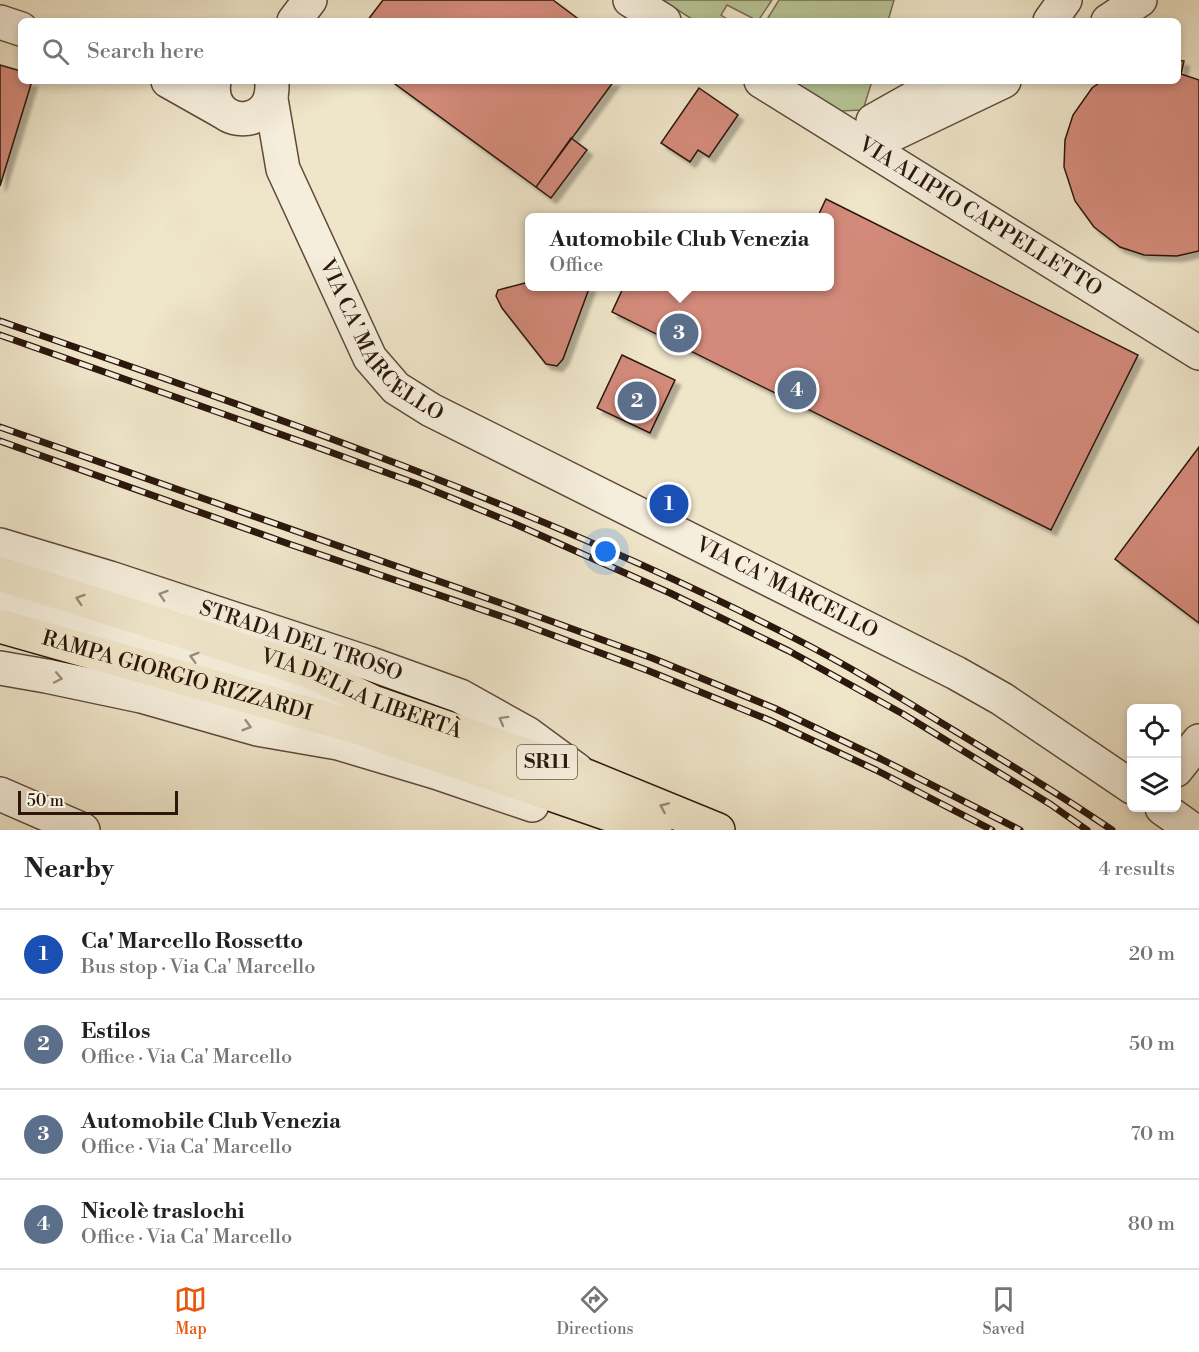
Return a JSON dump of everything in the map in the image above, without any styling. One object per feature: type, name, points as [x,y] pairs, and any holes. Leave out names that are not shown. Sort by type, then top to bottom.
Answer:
[{"type":"highway","name":"VIA DELLA LIBERTÀ","points":[[0,574],[309,671],[364,714],[655,830]]},
{"type":"highway","name":"RAMPA GIORGIO RIZZARDI","points":[[0,626],[364,714]]},
{"type":"highway","name":"VIA DELLA LIBERTÀ","points":[[364,714],[586,776],[718,830]]},
{"type":"street","points":[[296,18],[310,0]]},
{"type":"street","points":[[630,0],[659,18]]},
{"type":"street","points":[[1052,18],[1065,0]]},
{"type":"street","points":[[1113,18],[1140,0]]},
{"type":"street","points":[[0,22],[18,29]]},
{"type":"street","name":"VIA CA' MARCELLO","points":[[175,84],[225,104],[283,169],[370,358],[396,388],[431,410],[956,673],[1002,699],[1127,784]]},
{"type":"street","name":"VIA ALIPIO CAPPELLETTO","points":[[766,84],[1199,353]]},
{"type":"street","points":[[848,135],[939,84]]},
{"type":"street","points":[[887,137],[998,84]]},
{"type":"street","points":[[225,104],[251,118],[263,111],[272,86]]},
{"type":"street","name":"VIA CA' MARCELLO","points":[[272,86],[283,169]]},
{"type":"street","name":"STRADA DEL TROSO","points":[[0,545],[155,593],[368,663],[460,696],[528,734],[586,776]]},
{"type":"street","points":[[0,602],[296,686],[364,714]]},
{"type":"street","points":[[0,668],[141,696],[257,729],[338,743],[435,772],[605,830]]},
{"type":"street","points":[[1181,764],[1199,741]]},
{"type":"street","points":[[0,794],[84,830]]},
{"type":"street","points":[[1169,812],[1193,830]]},
{"type":"green space","points":[[662,0],[772,0],[760,18],[752,18],[727,5],[721,15],[726,18],[690,18]]},
{"type":"green space","points":[[779,0],[894,0],[889,18],[768,18]]},
{"type":"green space","points":[[796,84],[871,84],[863,110],[839,111]]},
{"type":"building","points":[[383,0],[553,0],[577,18],[369,18]]},
{"type":"building","points":[[0,65],[18,70],[18,84],[31,84],[0,186]]},
{"type":"building","points":[[1181,74],[1199,80],[1199,251],[1177,256],[1144,255],[1120,247],[1094,227],[1075,201],[1064,167],[1065,140],[1073,115],[1092,88],[1098,84],[1181,84]]},
{"type":"building","points":[[395,84],[612,84],[536,187]]},
{"type":"building","points":[[699,88],[738,115],[709,157],[698,150],[690,162],[661,143]]},
{"type":"building","points":[[571,138],[587,150],[551,198],[536,187]]},
{"type":"building","points":[[826,199],[1138,355],[1051,530],[612,312],[622,291],[834,291],[834,213],[819,213]]},
{"type":"building","points":[[525,283],[525,291],[588,291],[563,359],[557,366],[546,364],[502,308],[496,296],[498,290]]},
{"type":"building","points":[[622,355],[675,380],[650,433],[597,408]]},
{"type":"building","points":[[1199,447],[1199,623],[1115,559]]},
{"type":"railway","points":[[0,321],[303,428],[404,466],[602,547],[796,639],[853,670],[1029,776],[1112,830]]},
{"type":"railway","points":[[0,335],[420,485],[515,524],[670,593],[789,651],[903,714],[1050,804],[1087,830]]},
{"type":"railway","points":[[0,427],[652,658],[774,708],[881,759],[1020,830]]},
{"type":"railway","points":[[0,441],[289,544],[512,620],[649,671],[769,720],[876,770],[992,830]]},
{"type":"place","name":"Automobile Club Venezia","points":[[679,333]]},
{"type":"place","name":"Nicolè traslochi","points":[[797,390]]},
{"type":"place","name":"Estilos","points":[[637,401]]},
{"type":"place","name":"Ca' Marcello Rossetto","points":[[669,504]]}]
